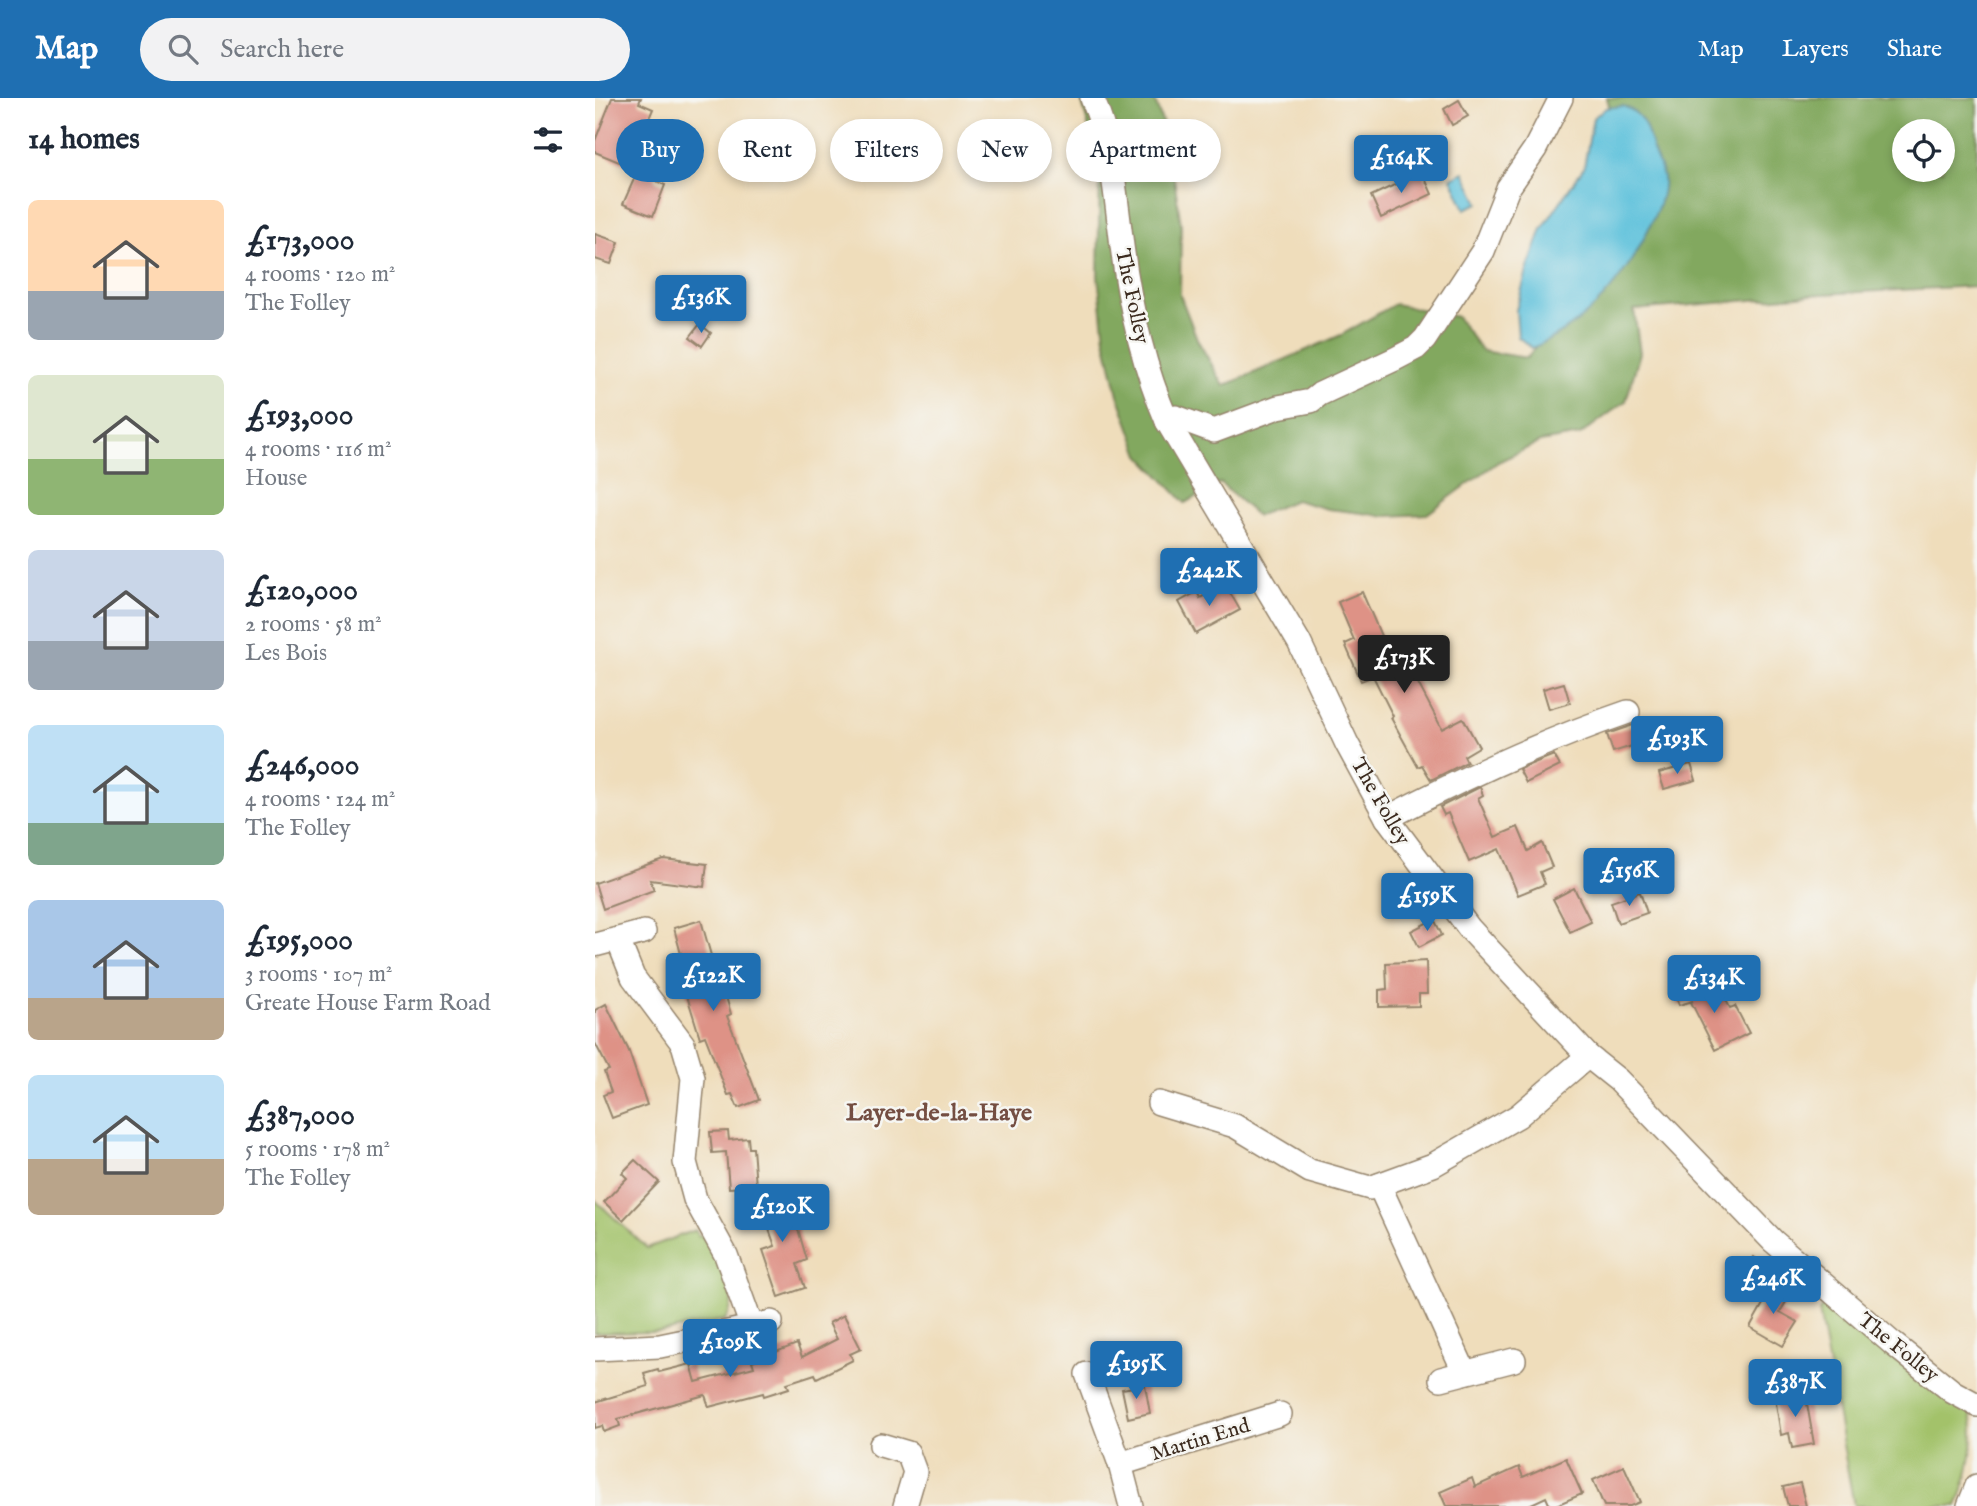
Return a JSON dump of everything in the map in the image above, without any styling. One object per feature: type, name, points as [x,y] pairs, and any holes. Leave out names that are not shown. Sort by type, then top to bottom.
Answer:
[{"type":"street","name":"The Folley","points":[[1092,98],[1108,140],[1129,291],[1156,395],[1167,421],[1299,642],[1347,744],[1387,818],[1469,928],[1588,1056],[1618,1080],[1773,1241],[1892,1343],[1954,1392],[1977,1405]]},
{"type":"street","points":[[1167,421],[1175,417],[1214,431],[1278,407],[1311,401],[1320,394],[1416,348],[1438,323],[1477,261],[1500,214],[1508,188],[1535,149],[1561,98]]},
{"type":"street","points":[[1387,818],[1472,773],[1545,741],[1628,712]]},
{"type":"street","points":[[595,945],[644,932]]},
{"type":"street","points":[[595,1349],[673,1344],[761,1324],[695,1199],[685,1162],[692,1078],[683,1044],[633,977],[618,940]]},
{"type":"street","points":[[1159,1103],[1235,1126],[1310,1171],[1370,1188],[1433,1165],[1518,1116],[1588,1056]]},
{"type":"street","points":[[1379,1185],[1464,1371]]},
{"type":"street","points":[[1441,1379],[1514,1360]]},
{"type":"street","points":[[1087,1374],[1120,1464],[1131,1506]]},
{"type":"street","name":"Martin End","points":[[1120,1464],[1280,1414]]},
{"type":"street","points":[[881,1445],[908,1453],[915,1472],[905,1506]]},
{"type":"street","points":[[1969,1506],[1977,1486]]},
{"type":"green space","points":[[1081,98],[1154,98],[1161,119],[1086,119]]},
{"type":"green space","points":[[1607,98],[1977,98],[1977,286],[1822,294],[1634,310],[1640,353],[1626,401],[1580,435],[1540,442],[1498,462],[1427,514],[1387,516],[1328,509],[1295,500],[1257,516],[1220,483],[1185,503],[1140,455],[1118,395],[1105,339],[1098,276],[1100,182],[1175,182],[1181,224],[1180,295],[1198,341],[1224,386],[1341,335],[1395,304],[1457,317],[1482,351],[1527,358],[1585,282],[1617,136]]},
{"type":"green space","points":[[595,1200],[647,1248],[695,1230],[699,1236],[705,1234],[730,1288],[732,1299],[725,1320],[660,1332],[595,1333]]},
{"type":"green space","points":[[1825,1304],[1971,1413],[1973,1435],[1970,1460],[1957,1506],[1854,1506],[1819,1311]]},
{"type":"water","points":[[1623,106],[1636,113],[1643,122],[1661,170],[1663,190],[1657,210],[1628,266],[1601,299],[1570,327],[1532,348],[1518,337],[1516,310],[1542,229],[1584,167],[1593,118],[1606,108]]},
{"type":"water","points":[[1464,172],[1479,203],[1465,209],[1451,178]]},
{"type":"building","points":[[612,98],[641,98],[639,103],[653,109],[649,119],[616,119],[616,161],[595,152],[595,141]]},
{"type":"building","points":[[1459,100],[1468,116],[1452,125],[1444,109]]},
{"type":"building","points":[[1422,172],[1432,194],[1381,218],[1371,196]]},
{"type":"building","points":[[633,182],[658,182],[665,185],[653,216],[623,204]]},
{"type":"building","points":[[595,234],[619,242],[611,264],[595,259]]},
{"type":"building","points":[[700,324],[711,333],[702,346],[690,337]]},
{"type":"building","points":[[1225,584],[1240,610],[1196,634],[1179,602],[1197,592],[1200,598]]},
{"type":"building","points":[[1362,592],[1384,643],[1411,658],[1408,664],[1442,729],[1463,718],[1479,747],[1464,756],[1467,762],[1431,780],[1422,765],[1418,767],[1391,718],[1393,716],[1373,676],[1361,681],[1345,644],[1354,640],[1338,602]]},
{"type":"building","points":[[1564,683],[1570,703],[1549,709],[1543,689]]},
{"type":"building","points":[[1642,722],[1648,741],[1613,752],[1607,734]]},
{"type":"building","points":[[1554,755],[1560,766],[1526,783],[1519,769]]},
{"type":"building","points":[[1691,764],[1696,780],[1664,789],[1659,773]]},
{"type":"building","points":[[1480,787],[1483,795],[1478,798],[1495,837],[1518,827],[1528,851],[1542,843],[1552,867],[1540,872],[1545,884],[1518,895],[1499,849],[1469,862],[1448,813],[1444,815],[1440,807]]},
{"type":"building","points":[[663,859],[707,864],[704,887],[650,880],[654,890],[603,909],[595,883]]},
{"type":"building","points":[[1574,888],[1591,922],[1570,932],[1553,899]]},
{"type":"building","points":[[1640,892],[1647,913],[1618,923],[1611,902]]},
{"type":"building","points":[[1434,919],[1442,935],[1419,947],[1411,931]]},
{"type":"building","points":[[701,920],[719,984],[722,983],[731,1014],[727,1016],[759,1100],[738,1108],[732,1094],[728,1095],[705,1036],[700,1038],[684,986],[689,984],[674,928]]},
{"type":"building","points":[[1426,961],[1427,994],[1419,994],[1419,1006],[1379,1007],[1379,990],[1387,989],[1386,963]]},
{"type":"building","points":[[1696,981],[1701,997],[1720,988],[1730,1008],[1735,1006],[1749,1033],[1715,1050],[1691,1002],[1693,1001],[1679,1005],[1673,990]]},
{"type":"building","points":[[606,1004],[628,1049],[647,1105],[612,1118],[603,1095],[611,1092],[604,1072],[609,1070],[595,1043],[595,1010]]},
{"type":"building","points":[[728,1131],[729,1140],[748,1138],[749,1148],[753,1148],[756,1186],[729,1188],[726,1152],[712,1153],[710,1132]]},
{"type":"building","points":[[635,1160],[659,1182],[623,1220],[604,1202],[627,1178],[622,1173]]},
{"type":"building","points":[[776,1186],[789,1222],[795,1219],[807,1260],[797,1264],[805,1288],[779,1297],[763,1250],[775,1246],[756,1193]]},
{"type":"building","points":[[1754,1257],[1769,1268],[1760,1281],[1745,1270]]},
{"type":"building","points":[[1765,1283],[1789,1297],[1780,1312],[1798,1322],[1783,1346],[1750,1327],[1763,1304],[1755,1300]]},
{"type":"building","points":[[844,1315],[861,1349],[850,1354],[853,1360],[817,1378],[815,1374],[787,1383],[789,1388],[764,1396],[763,1393],[709,1407],[705,1395],[618,1419],[620,1426],[604,1432],[602,1426],[595,1428],[595,1402],[648,1386],[644,1373],[691,1364],[696,1382],[754,1367],[752,1361],[797,1344],[802,1357],[837,1339],[829,1323]]},
{"type":"building","points":[[1145,1385],[1150,1413],[1128,1418],[1122,1389]]},
{"type":"building","points":[[1805,1392],[1814,1444],[1792,1448],[1789,1433],[1781,1435],[1775,1397]]},
{"type":"building","points":[[1566,1458],[1582,1494],[1554,1506],[1550,1506],[1546,1497],[1527,1506],[1446,1506],[1440,1492],[1472,1478],[1475,1487],[1519,1467],[1523,1477]]},
{"type":"building","points":[[1624,1466],[1640,1502],[1630,1506],[1604,1506],[1593,1480]]},
{"type":"building","points":[[1800,1483],[1806,1506],[1788,1506],[1783,1487]]},
{"type":"district","name":"Layer-de-la-Haye","points":[[939,1112]]}]
